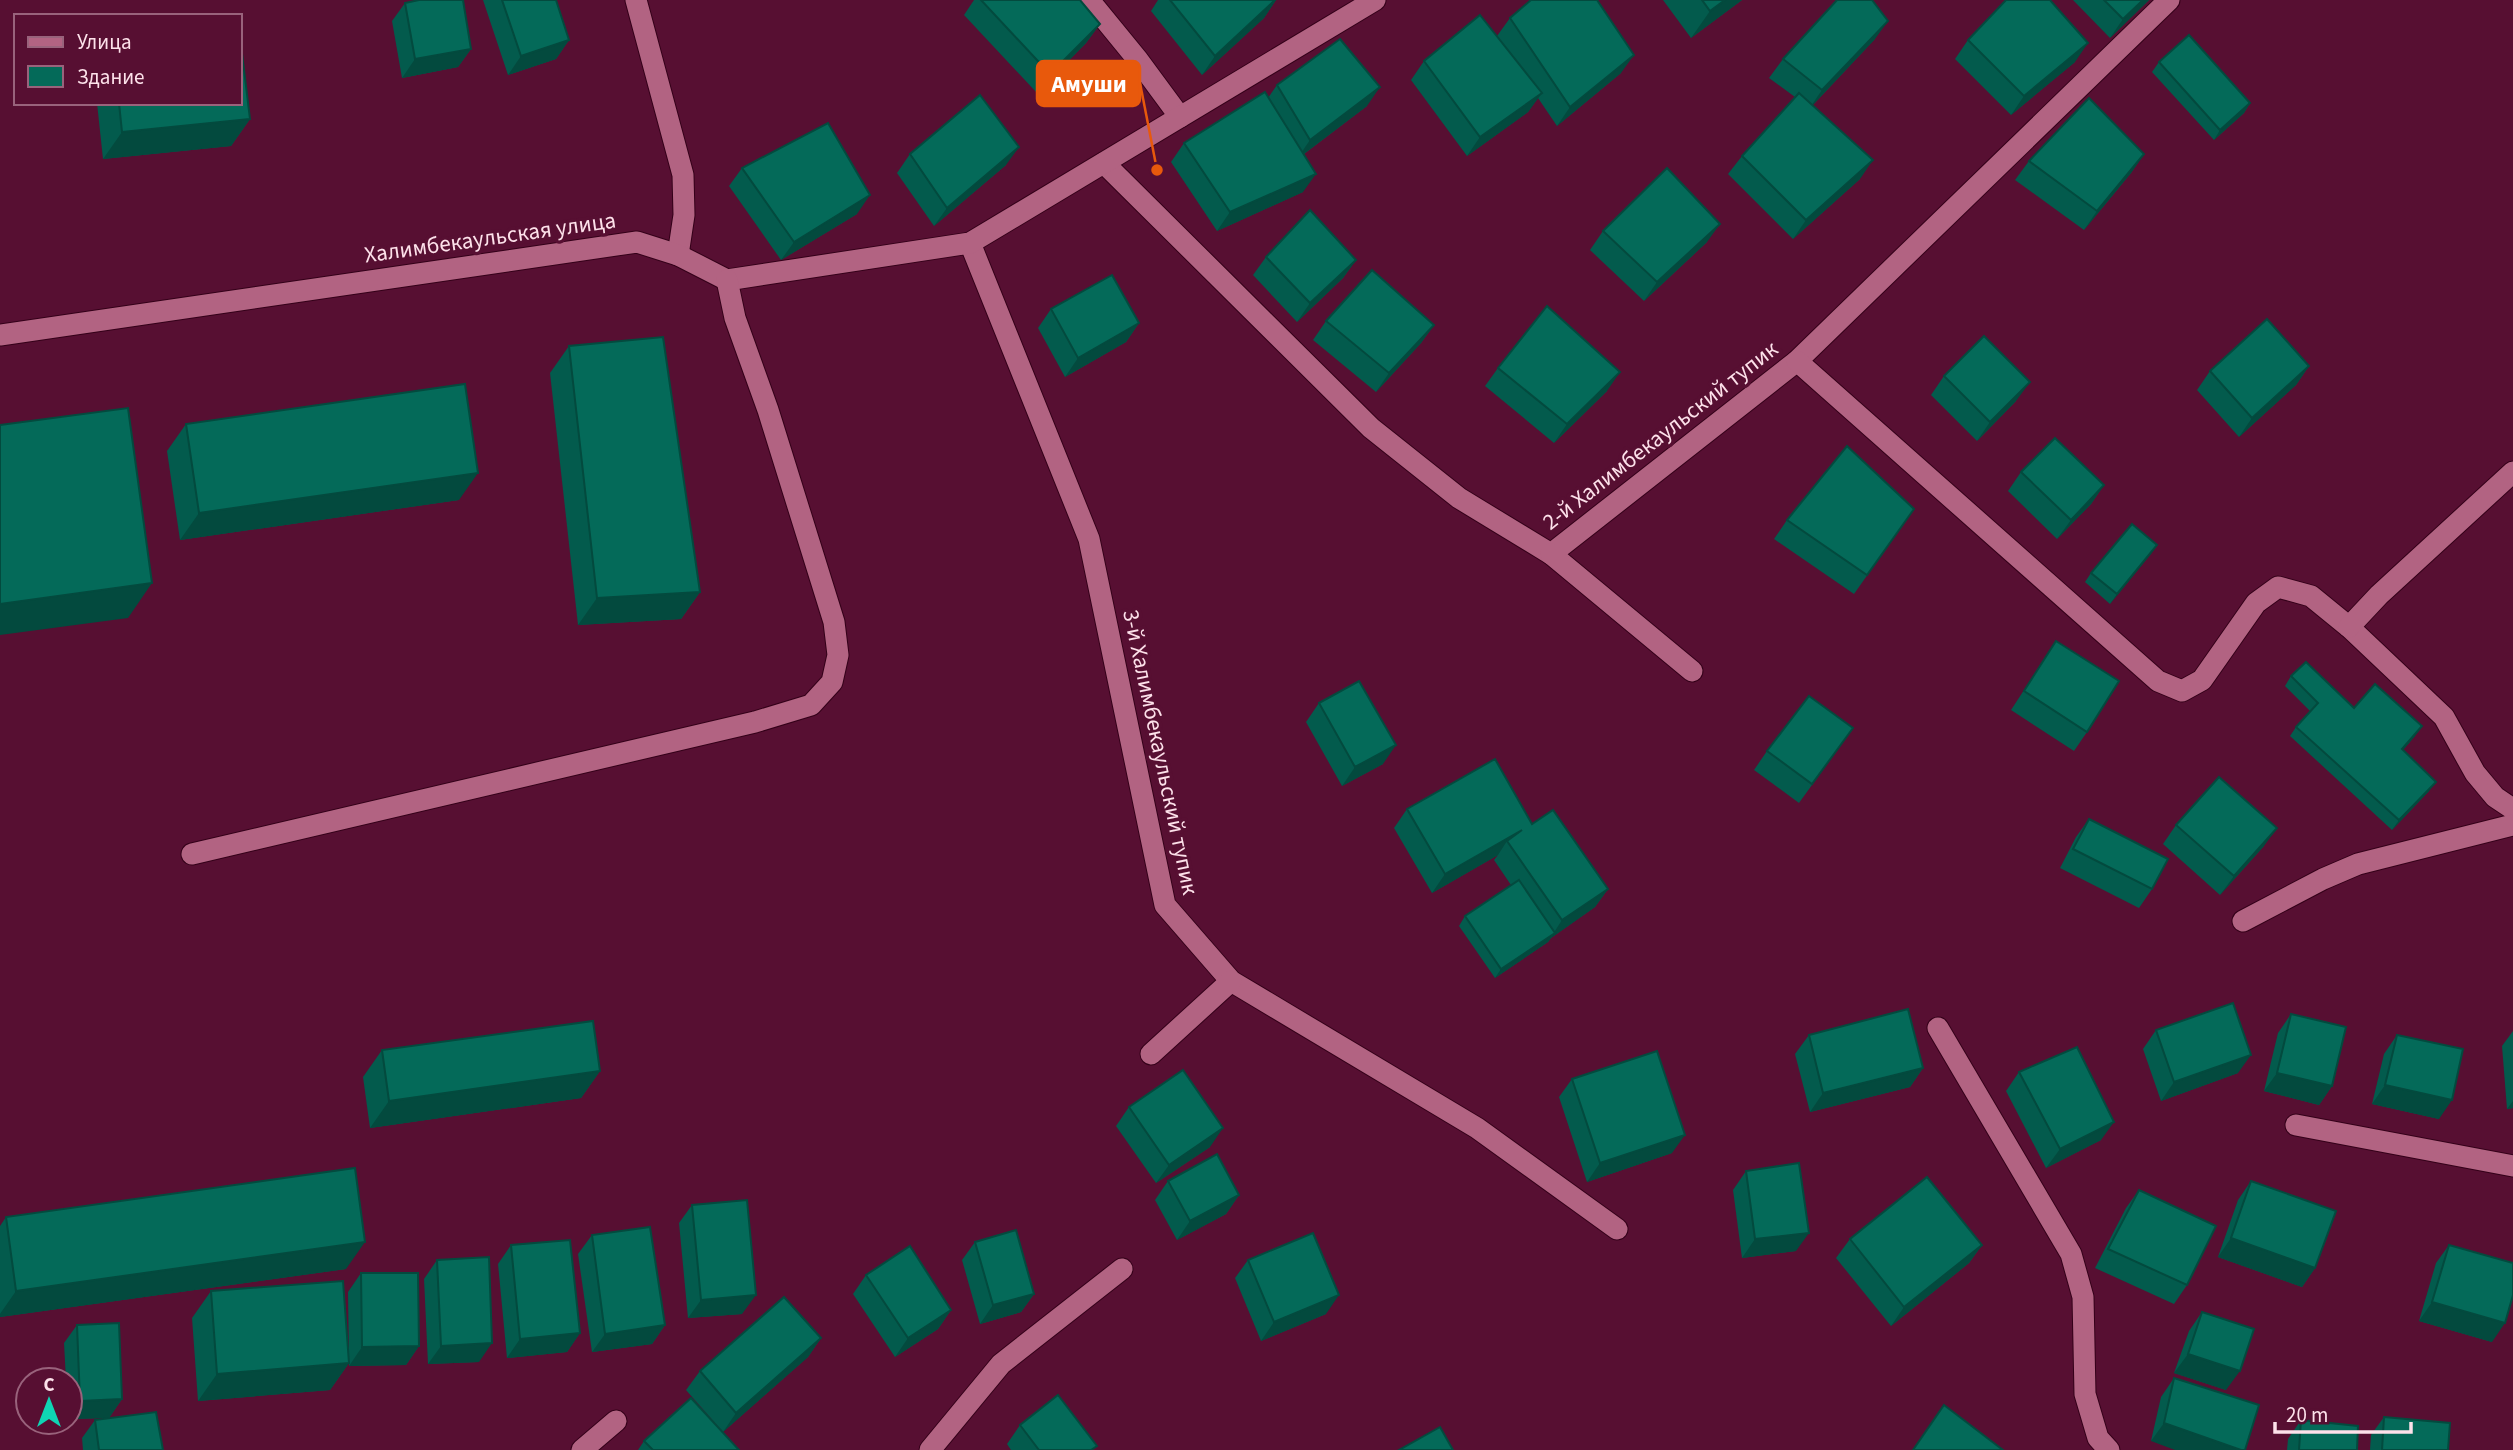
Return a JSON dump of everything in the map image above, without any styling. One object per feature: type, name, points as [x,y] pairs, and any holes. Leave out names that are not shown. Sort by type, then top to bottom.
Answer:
[{"type":"street","points":[[636,0],[682,175],[684,215],[678,255]]},
{"type":"street","points":[[1089,0],[1180,117]]},
{"type":"street","points":[[192,854],[742,725],[811,705],[832,682],[838,655],[834,622],[768,410],[735,318],[727,280],[970,243],[1375,0]]},
{"type":"street","name":"2-й Халимбекаульский тупик","points":[[1104,163],[1371,428],[1459,498],[1551,555],[1797,361],[2169,0]]},
{"type":"street","name":"Халимбекаульская улица","points":[[0,335],[637,242],[678,255],[727,280]]},
{"type":"street","name":"3-й Халимбекаульский тупик","points":[[970,243],[1089,539],[1164,905],[1231,981],[1478,1128],[1616,1230]]},
{"type":"street","points":[[1797,361],[2158,681],[2182,691],[2202,680],[2256,603],[2278,587],[2311,596],[2349,627],[2444,717],[2475,773],[2495,797],[2513,809]]},
{"type":"street","points":[[2349,627],[2379,595],[2513,472]]},
{"type":"street","points":[[1551,555],[1692,671]]},
{"type":"street","points":[[2242,921],[2358,864],[2513,825]]},
{"type":"street","points":[[1151,1054],[1231,981]]},
{"type":"street","points":[[1938,1028],[2071,1254],[2083,1297],[2085,1394],[2103,1444]]},
{"type":"street","points":[[2296,1125],[2513,1166]]},
{"type":"street","points":[[930,1450],[1000,1364],[1122,1269]]},
{"type":"street","points":[[582,1450],[616,1421]]},
{"type":"building","points":[[419,0],[463,0],[471,49],[415,59],[405,3]]},
{"type":"building","points":[[502,0],[556,0],[569,40],[521,56]]},
{"type":"building","points":[[981,0],[1080,0],[1100,24],[1050,74]]},
{"type":"building","points":[[1170,0],[1275,0],[1215,56]]},
{"type":"building","points":[[1531,0],[1597,0],[1634,55],[1570,107],[1510,18]]},
{"type":"building","points":[[1702,0],[1725,0],[1710,11]]},
{"type":"building","points":[[1837,0],[1872,0],[1888,21],[1822,90],[1783,59]]},
{"type":"building","points":[[2006,0],[2050,0],[2088,43],[2024,96],[1968,40]]},
{"type":"building","points":[[2104,0],[2143,0],[2123,19]]},
{"type":"building","points":[[1480,15],[1542,93],[1480,137],[1424,61]]},
{"type":"building","points":[[2189,35],[2250,103],[2220,130],[2159,62]]},
{"type":"building","points":[[1340,39],[1380,87],[1310,140],[1277,85]]},
{"type":"building","points":[[242,53],[250,119],[122,132],[119,105],[242,105]]},
{"type":"building","points":[[1265,92],[1316,174],[1230,212],[1184,143]]},
{"type":"building","points":[[1799,93],[1873,160],[1806,220],[1742,156]]},
{"type":"building","points":[[980,95],[1019,147],[947,208],[910,154]]},
{"type":"building","points":[[2089,98],[2144,154],[2097,211],[2029,161]]},
{"type":"building","points":[[828,123],[870,195],[794,242],[742,168]]},
{"type":"building","points":[[1667,168],[1720,224],[1657,282],[1603,231]]},
{"type":"building","points":[[1310,210],[1356,260],[1310,303],[1266,257]]},
{"type":"building","points":[[1372,270],[1434,325],[1389,373],[1326,321]]},
{"type":"building","points":[[1112,275],[1139,323],[1078,358],[1051,309]]},
{"type":"building","points":[[1547,306],[1620,372],[1567,424],[1498,368]]},
{"type":"building","points":[[2267,319],[2309,366],[2252,418],[2210,371]]},
{"type":"building","points":[[1984,336],[2030,382],[1990,422],[1944,376]]},
{"type":"building","points":[[663,337],[700,592],[597,598],[569,346]]},
{"type":"building","points":[[465,384],[478,473],[199,513],[186,424]]},
{"type":"building","points":[[128,408],[152,583],[0,604],[0,425]]},
{"type":"building","points":[[2055,438],[2104,485],[2071,520],[2021,472]]},
{"type":"building","points":[[1847,446],[1914,509],[1867,575],[1787,520]]},
{"type":"building","points":[[2132,524],[2157,545],[2117,594],[2091,573]]},
{"type":"building","points":[[2056,641],[2119,681],[2087,732],[2024,691]]},
{"type":"building","points":[[2306,662],[2354,708],[2375,684],[2422,726],[2402,749],[2436,782],[2399,820],[2296,727],[2318,703],[2291,676]]},
{"type":"building","points":[[1359,681],[1396,745],[1355,767],[1319,703]]},
{"type":"building","points":[[1809,696],[1853,728],[1812,784],[1767,751]]},
{"type":"building","points":[[1495,759],[1532,824],[1553,810],[1608,889],[1562,920],[1507,841],[1522,830],[1445,874],[1407,809]]},
{"type":"building","points":[[2219,777],[2277,828],[2234,876],[2176,825]]},
{"type":"building","points":[[2089,819],[2168,859],[2152,889],[2073,849]]},
{"type":"building","points":[[1519,880],[1555,933],[1501,969],[1465,916]]},
{"type":"building","points":[[2233,1003],[2251,1055],[2174,1082],[2156,1030]]},
{"type":"building","points":[[1908,1009],[1923,1068],[1823,1093],[1809,1035]]},
{"type":"building","points":[[2291,1014],[2346,1027],[2332,1086],[2277,1073]]},
{"type":"building","points":[[593,1021],[600,1071],[389,1101],[382,1050]]},
{"type":"building","points":[[2397,1035],[2463,1049],[2452,1100],[2385,1085]]},
{"type":"building","points":[[2077,1047],[2114,1122],[2060,1149],[2019,1072]]},
{"type":"building","points":[[1657,1051],[1685,1135],[1600,1163],[1572,1079]]},
{"type":"building","points":[[1183,1070],[1223,1128],[1169,1165],[1129,1107]]},
{"type":"building","points":[[1217,1154],[1239,1195],[1190,1221],[1168,1181]]},
{"type":"building","points":[[1799,1163],[1809,1233],[1755,1239],[1746,1171]]},
{"type":"building","points":[[355,1168],[365,1242],[16,1291],[6,1217]]},
{"type":"building","points":[[1927,1177],[1982,1245],[1904,1307],[1850,1239]]},
{"type":"building","points":[[2251,1181],[2336,1211],[2315,1268],[2231,1238]]},
{"type":"building","points":[[2139,1190],[2216,1226],[2187,1285],[2108,1249]]},
{"type":"building","points":[[747,1200],[756,1295],[701,1300],[692,1205]]},
{"type":"building","points":[[650,1227],[665,1325],[605,1334],[592,1235]]},
{"type":"building","points":[[1016,1230],[1034,1294],[993,1305],[975,1242]]},
{"type":"building","points":[[1313,1233],[1339,1295],[1274,1322],[1248,1260]]},
{"type":"building","points":[[570,1240],[580,1333],[520,1339],[511,1245]]},
{"type":"building","points":[[2449,1245],[2513,1263],[2513,1295],[2505,1323],[2432,1302]]},
{"type":"building","points":[[910,1246],[951,1310],[908,1338],[866,1275]]},
{"type":"building","points":[[489,1257],[492,1343],[441,1346],[437,1260]]},
{"type":"building","points":[[361,1273],[418,1273],[419,1346],[362,1347]]},
{"type":"building","points":[[343,1281],[349,1363],[217,1374],[211,1291]]},
{"type":"building","points":[[784,1297],[821,1338],[736,1413],[700,1371]]},
{"type":"building","points":[[2202,1312],[2254,1329],[2240,1371],[2188,1354]]},
{"type":"building","points":[[119,1323],[122,1399],[84,1401],[84,1366],[79,1366],[77,1325]]},
{"type":"building","points":[[2174,1378],[2259,1405],[2245,1450],[2164,1423]]},
{"type":"building","points":[[1058,1395],[1097,1446],[1091,1450],[1039,1450],[1020,1425]]},
{"type":"building","points":[[691,1398],[739,1450],[653,1450],[644,1441]]},
{"type":"building","points":[[1944,1405],[2003,1450],[1913,1450]]},
{"type":"building","points":[[156,1412],[163,1450],[99,1450],[95,1420]]},
{"type":"building","points":[[2384,1417],[2450,1423],[2448,1450],[2382,1450]]},
{"type":"building","points":[[2301,1420],[2358,1426],[2357,1450],[2299,1450]]},
{"type":"building","points":[[1440,1427],[1453,1450],[1399,1450]]},
{"type":"place","name":"Амуши","points":[[1157,170]]}]
